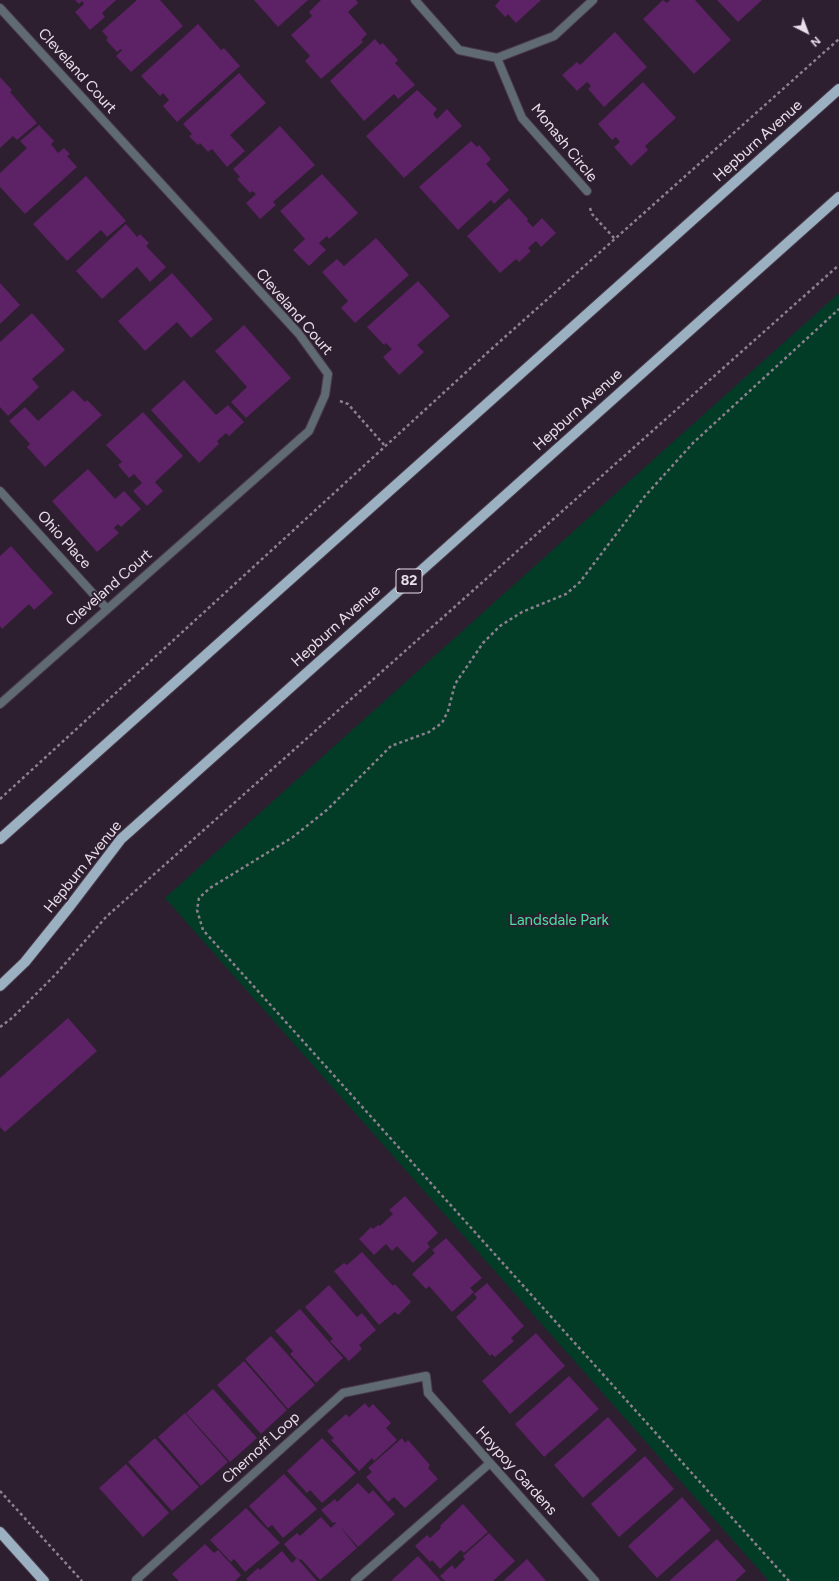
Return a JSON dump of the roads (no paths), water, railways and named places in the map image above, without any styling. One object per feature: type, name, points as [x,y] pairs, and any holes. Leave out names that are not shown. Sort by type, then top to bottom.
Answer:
[{"type":"main road","name":"Hepburn Avenue","points":[[0,839],[839,89]]},
{"type":"main road","name":"Hepburn Avenue","points":[[0,986],[25,962],[121,839],[839,197]]},
{"type":"main road","points":[[0,1532],[44,1581]]},
{"type":"street","points":[[415,0],[458,50],[497,58],[554,36],[593,0]]},
{"type":"street","name":"Cleveland Court","points":[[0,8],[298,334],[328,374],[325,395],[309,431],[0,704]]},
{"type":"street","name":"Monash Circle","points":[[497,58],[522,118],[587,192]]},
{"type":"street","name":"Ohio Place","points":[[0,491],[107,609]]},
{"type":"street","name":"Hoypoy Gardens","points":[[426,1376],[428,1393],[595,1581]]},
{"type":"street","name":"Chernoff Loop","points":[[138,1581],[136,1580],[343,1393],[426,1376]]},
{"type":"street","points":[[355,1581],[490,1463]]},
{"type":"park label","name":"Landsdale Park","points":[[559,921]]}]
